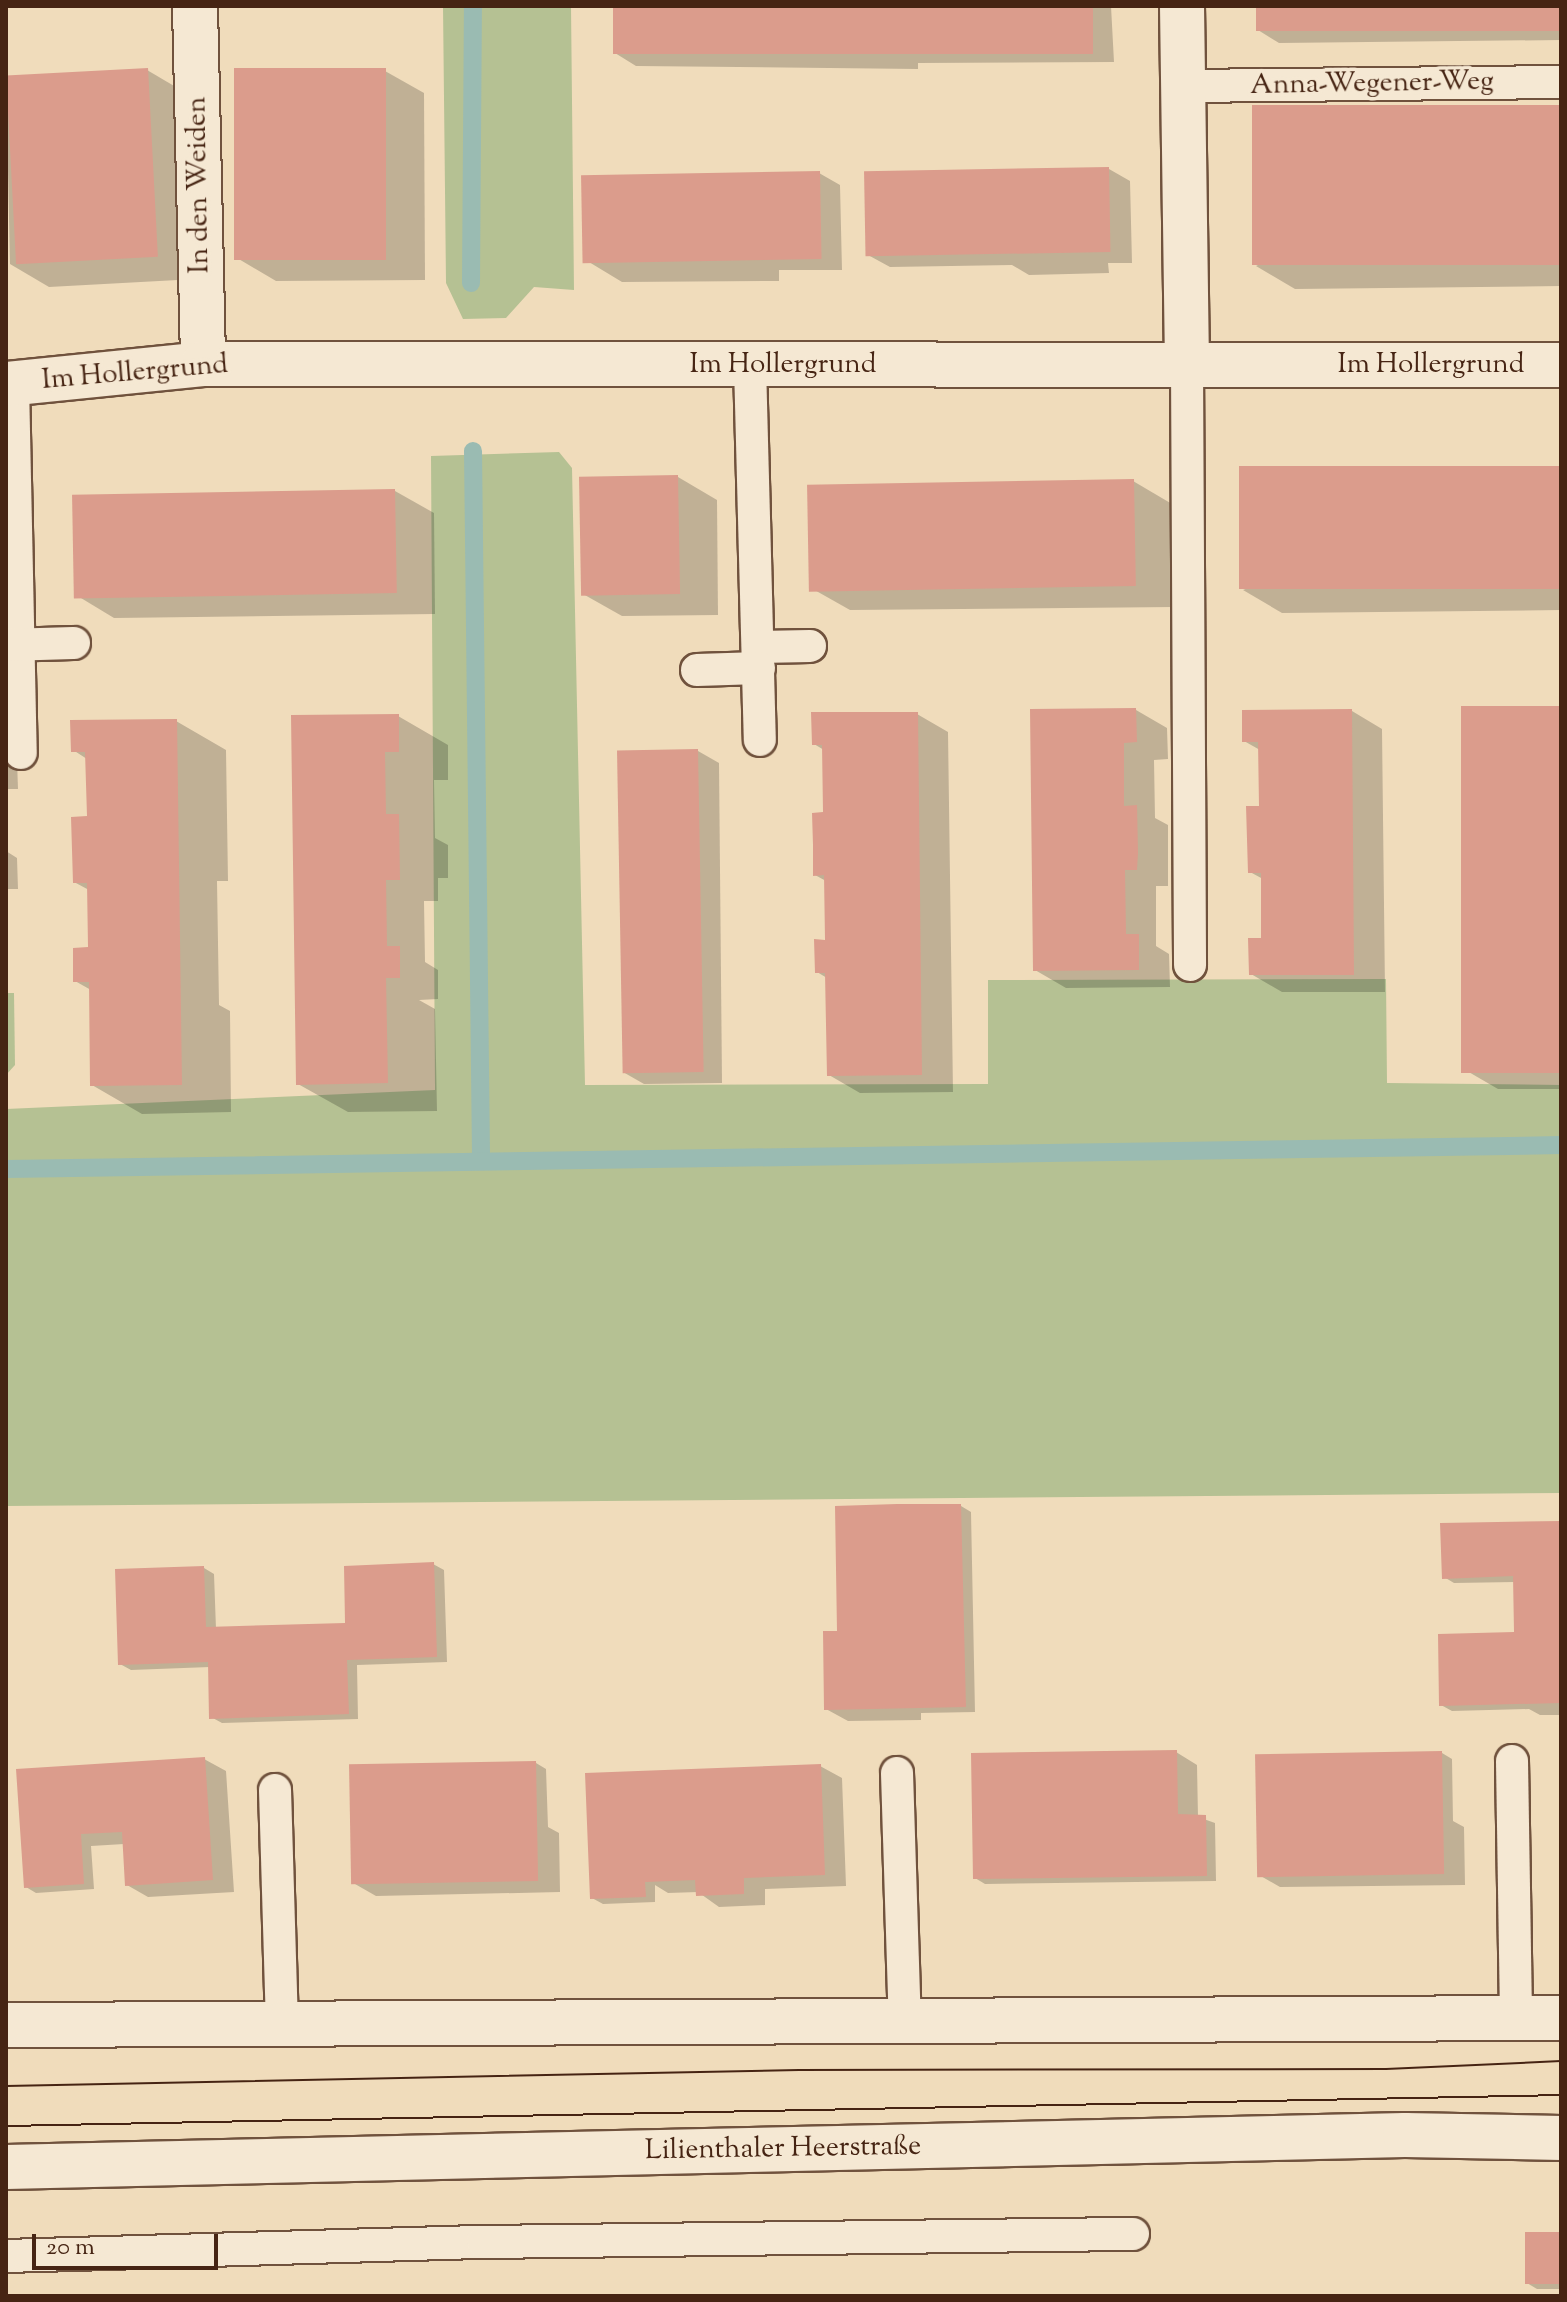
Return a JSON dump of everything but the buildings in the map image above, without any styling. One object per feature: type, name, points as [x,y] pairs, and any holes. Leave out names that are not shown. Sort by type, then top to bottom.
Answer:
[{"type":"main road","name":"In den Weiden","points":[[195,6],[203,364]]},
{"type":"main road","points":[[1182,6],[1187,365]]},
{"type":"main road","name":"Im Hollergrund","points":[[10,384],[203,364],[1561,365]]},
{"type":"main road","points":[[6,2025],[1561,2018]]},
{"type":"main road","name":"Lilienthaler Heerstraße","points":[[6,2167],[1405,2135],[1561,2138]]},
{"type":"lane","name":"Anna-Wegener-Weg","points":[[1183,86],[1561,82]]},
{"type":"lane","points":[[750,365],[760,740]]},
{"type":"lane","points":[[1187,365],[1190,965]]},
{"type":"lane","points":[[10,384],[12,645],[21,753]]},
{"type":"lane","points":[[12,645],[74,643]]},
{"type":"lane","points":[[697,670],[810,646]]},
{"type":"lane","points":[[1512,1761],[1516,2018]]},
{"type":"lane","points":[[897,1773],[905,2022]]},
{"type":"lane","points":[[275,1790],[282,2024]]},
{"type":"lane","points":[[6,2256],[483,2242],[1133,2234]]},
{"type":"green space","points":[[443,6],[571,6],[574,290],[534,287],[506,318],[463,319],[446,283]]},
{"type":"green space","points":[[559,452],[572,468],[585,1085],[988,1084],[988,980],[1386,979],[1387,1083],[1561,1085],[1561,1493],[6,1506],[6,1109],[435,1090],[431,456]]},
{"type":"green space","points":[[6,993],[14,993],[15,1065],[6,1075]]},
{"type":"waterway","points":[[471,283],[473,6]]},
{"type":"waterway","points":[[473,451],[481,1161]]},
{"type":"waterway","points":[[6,1169],[1561,1145]]},
{"type":"tram line","points":[[6,2086],[799,2070],[1386,2069],[1561,2061]]},
{"type":"tram line","points":[[6,2126],[1561,2095]]}]
